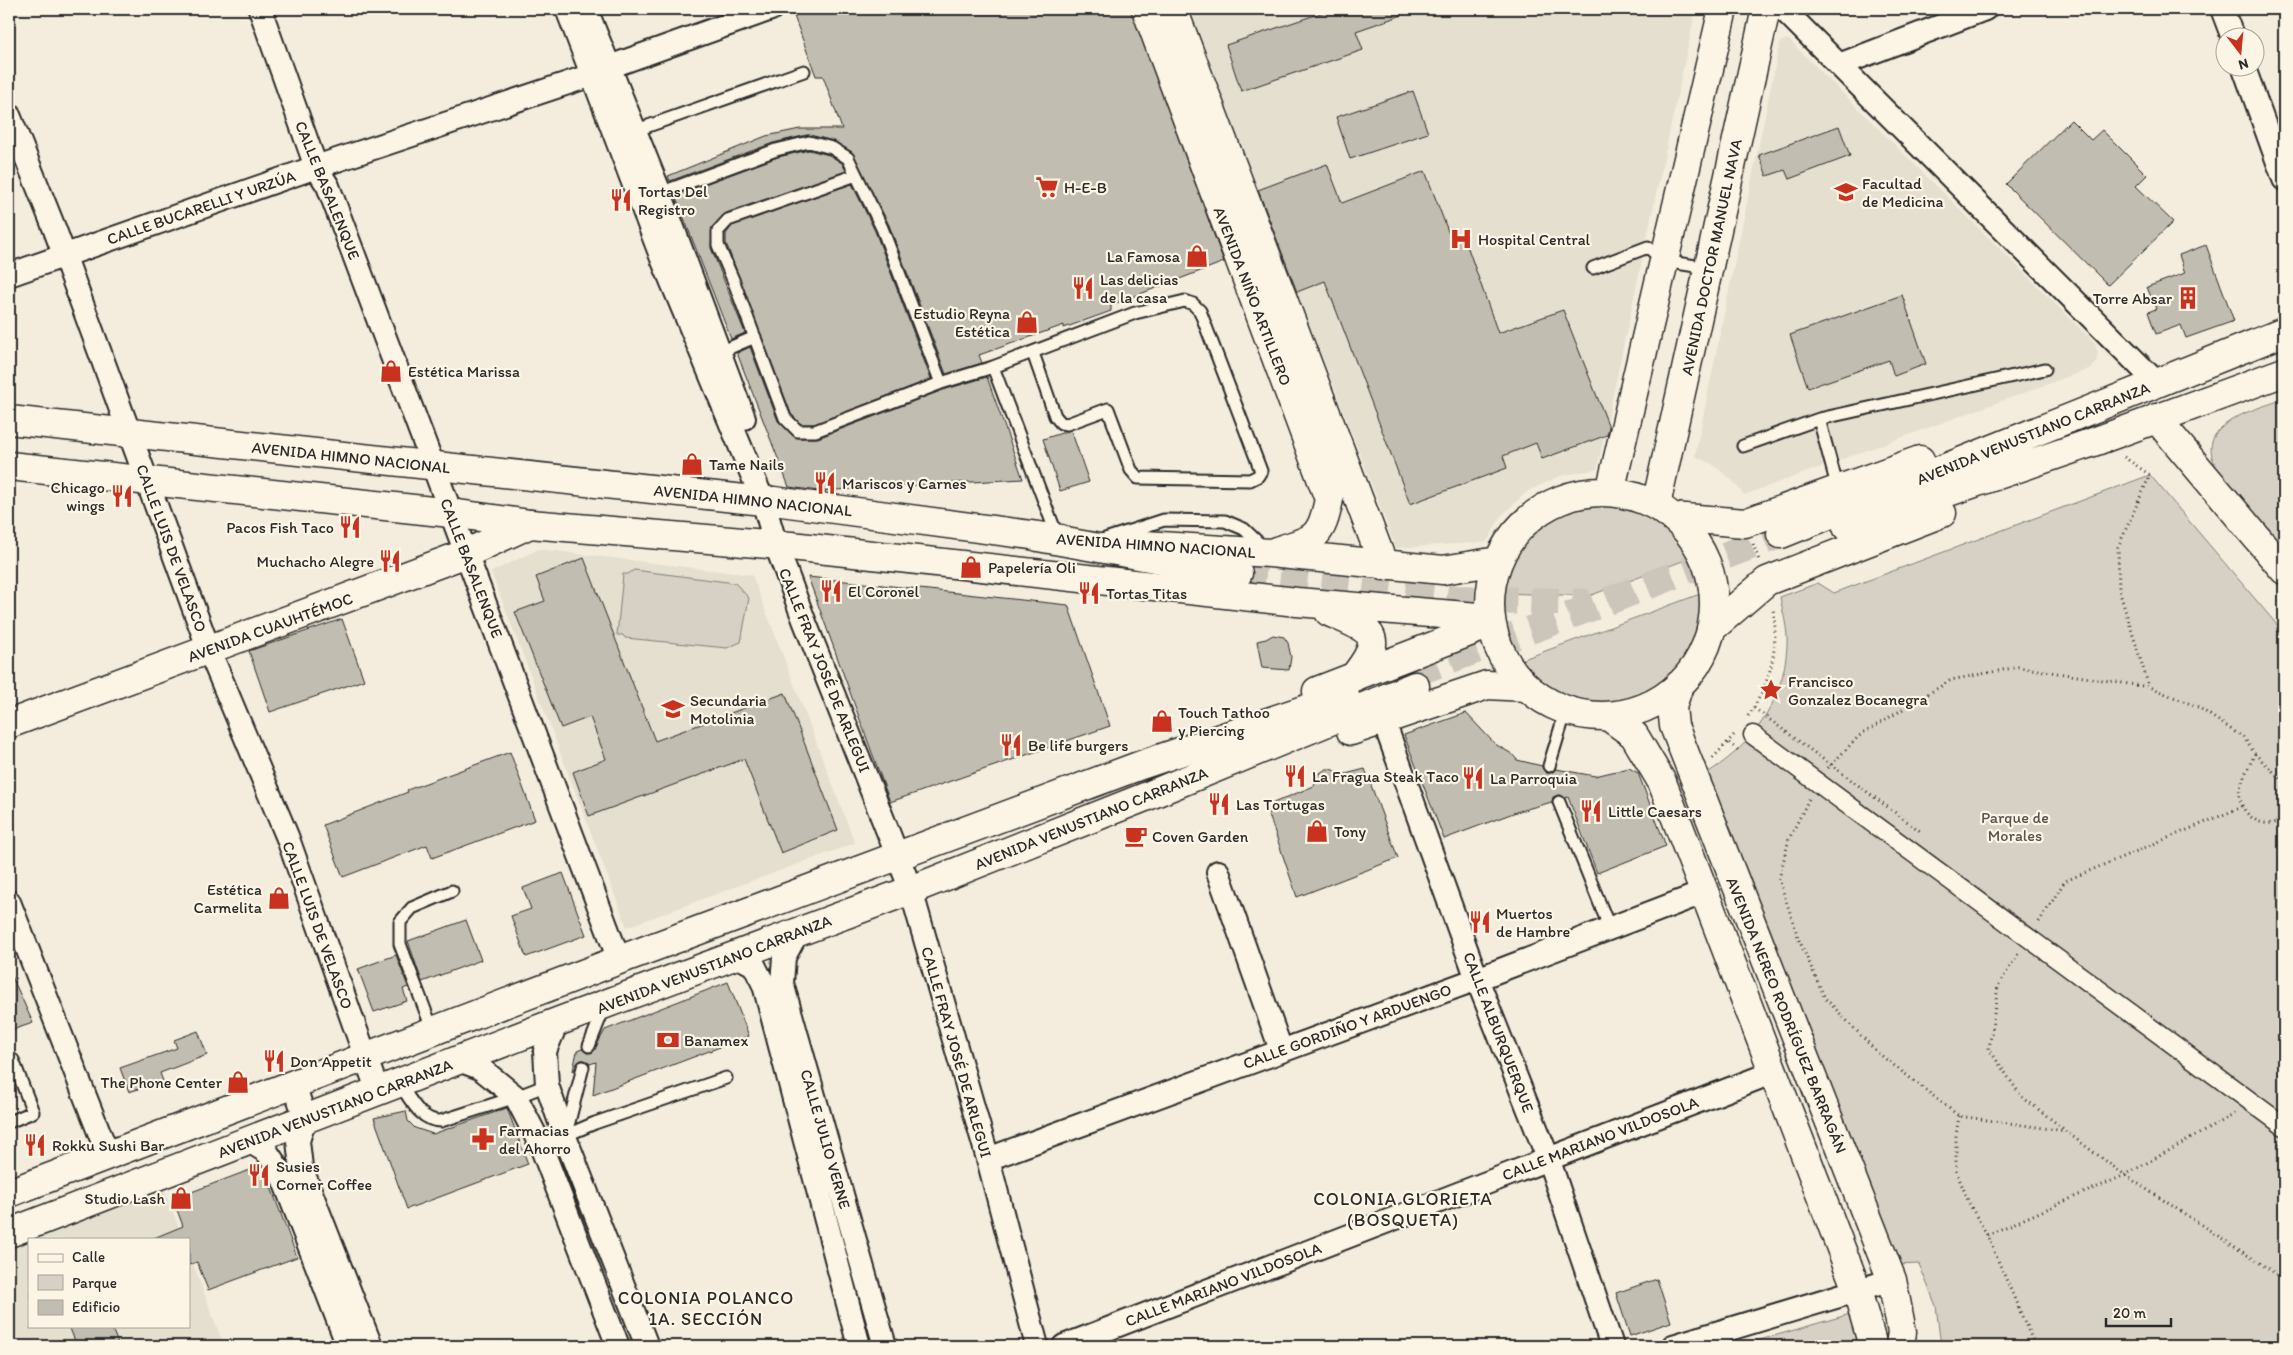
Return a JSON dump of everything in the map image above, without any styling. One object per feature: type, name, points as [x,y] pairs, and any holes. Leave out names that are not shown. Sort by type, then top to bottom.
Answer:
[{"type":"main road","name":"AVENIDA NIÑO ARTILLERO","points":[[1146,9],[1173,47],[1384,566]]},
{"type":"main road","name":"AVENIDA NIÑO ARTILLERO","points":[[1173,9],[1173,47],[1329,499],[1325,522],[1318,534],[1306,542],[1270,553]]},
{"type":"main road","points":[[1610,492],[1723,9]]},
{"type":"main road","name":"AVENIDA DOCTOR MANUEL NAVA","points":[[1664,511],[1709,268],[1766,9]]},
{"type":"main road","name":"AVENIDA VENUSTIANO CARRANZA","points":[[2284,332],[2072,418],[1783,541],[2099,440],[2284,372]]},
{"type":"main road","points":[[1664,511],[1745,523],[2006,429],[2072,418]]},
{"type":"main road","points":[[2156,418],[2284,570]]},
{"type":"main road","name":"AVENIDA HIMNO NACIONAL","points":[[9,420],[768,501],[1048,538],[1270,553],[1384,566],[1443,570],[1498,561]]},
{"type":"main road","points":[[1711,629],[1767,581],[2023,481],[2099,440]]},
{"type":"main road","points":[[9,466],[451,513],[530,524],[784,546],[1490,621]]},
{"type":"main road","points":[[1610,492],[1634,496],[1664,511],[1694,540],[1708,567],[1714,598],[1711,629],[1699,661],[1679,685],[1652,704],[1627,714],[1608,717],[1588,716],[1555,706],[1526,687],[1503,659],[1490,621],[1490,589],[1498,561],[1516,531],[1543,508],[1575,495],[1610,492]]},
{"type":"main road","name":"AVENIDA CUAUHTÉMOC","points":[[9,724],[467,554],[530,524]]},
{"type":"main road","points":[[1048,538],[1238,573]]},
{"type":"main road","points":[[1297,602],[1325,610],[1365,628],[1371,635],[1372,644],[1369,658],[1352,678]]},
{"type":"main road","points":[[1141,765],[1211,730],[1352,678],[1490,621]]},
{"type":"main road","name":"AVENIDA VENUSTIANO CARRANZA","points":[[9,1193],[618,960],[1141,765],[1413,680],[1145,797],[911,890],[557,1022],[9,1232]]},
{"type":"main road","points":[[1145,797],[1226,778],[1383,720],[1487,685],[1526,687]]},
{"type":"main road","name":"AVENIDA NEREO RODRÍGUEZ BARRAGÁN","points":[[1679,685],[1672,707],[1674,726],[1690,771],[1892,1280],[1902,1332],[1900,1346]]},
{"type":"main road","name":"AVENIDA NEREO RODRÍGUEZ BARRAGÁN","points":[[1608,717],[1634,735],[1662,782],[1857,1290],[1871,1339],[1869,1346]]},
{"type":"street","name":"CALLE BASALENQUE","points":[[260,9],[316,167],[328,186],[618,960]]},
{"type":"street","name":"CALLE FRAY JOSÉ DE ARLEGUI","points":[[567,9],[634,131],[660,193],[671,254]]},
{"type":"street","name":"CALLE FRAY JOSÉ DE ARLEGUI","points":[[586,9],[600,71],[768,501],[784,546],[804,620],[911,890],[988,1158],[1037,1346]]},
{"type":"street","name":"CALLE BUCARELLI Y URZÚA","points":[[9,275],[316,167],[600,71],[770,9]]},
{"type":"street","points":[[1783,9],[2157,383]]},
{"type":"street","points":[[1839,65],[1985,9]]},
{"type":"street","points":[[2222,9],[2229,28]]},
{"type":"street","points":[[2248,78],[2282,167]]},
{"type":"street","name":"CALLE LUIS DE VELASCO","points":[[9,115],[64,255],[210,650],[287,836],[365,1057],[388,1088]]},
{"type":"street","name":"CALLE ALBURQUERQUE","points":[[1383,720],[1477,980],[1548,1158],[1612,1346]]},
{"type":"street","points":[[1745,730],[2284,1126]]},
{"type":"street","points":[[1218,872],[1281,1050]]},
{"type":"street","name":"CALLE GORDIÑO Y ARDUENGO","points":[[988,1158],[1477,980],[1705,892]]},
{"type":"street","points":[[9,902],[108,1155]]},
{"type":"street","name":"CALLE JULIO VERNE","points":[[797,933],[784,957],[782,982],[827,1180],[857,1338]]},
{"type":"street","name":"CALLE JULIO VERNE","points":[[735,955],[754,965],[764,985],[827,1180],[879,1324],[885,1346]]},
{"type":"street","points":[[557,1022],[545,1051],[547,1085],[565,1137],[647,1346]]},
{"type":"street","points":[[458,1060],[480,1068],[516,1097],[541,1146],[618,1346]]},
{"type":"street","name":"CALLE MARIANO VILDOSOLA","points":[[1064,1346],[1774,1072]]},
{"type":"street","points":[[294,1084],[305,1118],[298,1141],[301,1167],[371,1346]]},
{"type":"street","points":[[249,1140],[267,1152],[281,1173],[348,1346]]},
{"type":"street","points":[[594,1284],[620,1278]]},
{"type":"street","points":[[1673,1346],[1705,1342],[1857,1290],[1892,1280]]},
{"type":"street","points":[[857,1338],[879,1324]]},
{"type":"lane","points":[[634,131],[804,71]]},
{"type":"lane","points":[[660,193],[776,150],[810,142],[832,148],[848,158],[882,228],[940,383]]},
{"type":"lane","points":[[856,174],[728,220],[718,231],[718,246],[785,418],[798,431],[815,431],[940,383],[993,367],[1134,313],[1185,301],[1193,304],[1200,311],[1261,471],[1258,476],[1250,480],[1138,478],[1131,470],[1108,409],[1067,424],[1061,423],[1056,416],[1033,352]]},
{"type":"lane","points":[[1593,268],[1648,247],[1663,261],[1709,268]]},
{"type":"lane","points":[[712,354],[755,337]]},
{"type":"lane","points":[[993,367],[1048,538]]},
{"type":"lane","points":[[1743,446],[1820,418],[2045,369]]},
{"type":"lane","points":[[1820,418],[1838,489]]},
{"type":"lane","points":[[1549,766],[1566,710]]},
{"type":"lane","points":[[1559,802],[1610,929]]},
{"type":"lane","points":[[433,1031],[400,944],[400,922],[412,908],[452,891]]},
{"type":"lane","points":[[589,1046],[606,1005]]},
{"type":"lane","points":[[9,1062],[13,1060],[33,1112],[9,1122]]},
{"type":"lane","points":[[565,1137],[583,1067]]},
{"type":"lane","points":[[541,1146],[595,1123],[726,1078]]},
{"type":"lane","points":[[388,1088],[431,1121],[441,1121],[547,1085]]},
{"type":"path","points":[[2099,440],[2150,475],[2118,547],[2119,590],[2149,687]]},
{"type":"path","points":[[1690,771],[1716,756],[1745,730],[1763,692],[1775,653],[1776,624],[1767,581],[1745,523]]},
{"type":"path","points":[[2284,782],[2255,754],[2244,738],[2198,707],[2149,687],[2018,667],[1951,680],[1859,736],[1830,764],[1818,784],[1789,839],[1780,879],[1799,940],[1825,998],[1878,1053],[1959,1116],[2065,1130],[2125,1176],[2284,1279]]},
{"type":"path","points":[[2255,754],[2240,787],[2242,807],[2256,821],[2266,823],[2284,821]]},
{"type":"path","points":[[1987,1236],[2125,1176],[2235,1114],[2256,1106]]},
{"type":"path","points":[[1959,1116],[1956,1135],[1956,1171],[1970,1205],[1987,1236],[2035,1346]]},
{"type":"shaded area","name":"Hospital Central","points":[[1188,9],[1696,9],[1597,469],[1560,476],[1528,491],[1501,516],[1487,542],[1396,548]]},
{"type":"shaded area","name":"Facultad de Medicina","points":[[1788,39],[2095,343],[2098,353],[2096,363],[2089,369],[1744,495],[1733,481],[1712,464],[1695,456],[1780,42]]},
{"type":"shaded area","name":"Secundaria Motolinia","points":[[539,549],[752,575],[855,843],[627,927],[491,572]]},
{"type":"shaded area","points":[[159,1176],[183,1238],[28,1238],[28,1328],[190,1328],[190,1256],[224,1346],[9,1346],[9,1233]]},
{"type":"green space","points":[[2284,399],[2284,549],[2218,470],[2212,458],[2212,444],[2216,434],[2224,425],[2248,412]]},
{"type":"green space","name":"Parque de Morales","points":[[2150,475],[2284,633],[2284,1346],[1941,1346],[1936,1306],[1919,1264],[1896,1265],[1702,776],[1720,765],[1750,738],[1772,705],[1784,667],[1787,646],[1786,628],[1780,597],[1818,583],[1834,593]]},
{"type":"green space","points":[[1611,503],[1635,510],[1658,520],[1676,536],[1688,559],[1589,596],[1501,593],[1507,565],[1525,538],[1548,519],[1577,507]]},
{"type":"green space","points":[[634,570],[735,583],[749,598],[741,642],[727,648],[625,638],[623,635],[617,635],[623,574],[628,574]]},
{"type":"green space","points":[[1700,594],[1702,614],[1696,633],[1679,667],[1671,678],[1656,689],[1640,697],[1622,702],[1602,704],[1584,703],[1565,698],[1549,690],[1534,679],[1521,660]]},
{"type":"green space","points":[[1857,1312],[1862,1346],[1739,1346]]},
{"type":"building","name":"H-E-B","points":[[814,9],[1131,9],[1224,262],[1111,305],[1111,311],[1064,328],[1064,325],[979,355],[982,363],[946,374],[889,225],[852,152],[834,141],[807,135],[773,143],[670,181],[668,176],[766,136],[800,129],[842,129],[823,76],[816,76],[794,16]]},
{"type":"building","points":[[1333,9],[1411,9],[1411,12],[1356,31],[1363,50],[1241,91],[1226,45]]},
{"type":"building","points":[[1413,91],[1428,133],[1350,159],[1336,117]]},
{"type":"building","points":[[2071,120],[2091,140],[2102,130],[2147,175],[2136,186],[2173,222],[2108,285],[2006,184]]},
{"type":"building","points":[[1839,126],[1850,156],[1789,179],[1785,170],[1767,176],[1759,155]]},
{"type":"building","points":[[809,150],[829,155],[842,163],[846,171],[726,213],[712,227],[711,248],[745,333],[731,339],[675,195],[778,157]]},
{"type":"building","points":[[1327,164],[1342,203],[1425,171],[1451,239],[1463,234],[1498,333],[1563,310],[1609,427],[1607,435],[1542,459],[1536,443],[1503,456],[1507,468],[1410,504],[1325,281],[1297,292],[1258,190]]},
{"type":"building","points":[[852,184],[875,231],[931,379],[814,424],[801,424],[791,414],[726,243],[726,234],[732,226]]},
{"type":"building","name":"Torre Absar","points":[[2206,245],[2234,321],[2186,338],[2181,325],[2156,334],[2148,312],[2156,309],[2147,287],[2185,273],[2179,255]]},
{"type":"building","points":[[1902,295],[1926,364],[1894,376],[1889,360],[1808,388],[1790,335]]},
{"type":"building","points":[[750,347],[778,421],[793,436],[798,438],[818,438],[943,390],[987,377],[1023,479],[819,491],[789,487],[737,353]]},
{"type":"building","points":[[1071,430],[1089,482],[1060,491],[1043,439]]},
{"type":"building","points":[[584,558],[655,741],[785,693],[838,830],[781,853],[744,759],[589,816],[573,772],[606,759],[590,717],[561,728],[515,612],[545,601],[536,577]]},
{"type":"building","points":[[808,577],[1068,605],[1110,726],[890,802]]},
{"type":"building","points":[[342,619],[364,680],[270,712],[249,651]]},
{"type":"building","points":[[1273,635],[1284,637],[1288,643],[1291,657],[1289,670],[1262,668],[1257,641]]},
{"type":"building","points":[[1466,713],[1495,744],[1512,754],[1517,760],[1542,766],[1546,773],[1551,773],[1556,769],[1595,776],[1629,768],[1638,773],[1666,846],[1597,873],[1568,797],[1565,798],[1560,795],[1553,797],[1552,802],[1516,812],[1444,839],[1404,735]]},
{"type":"building","points":[[510,752],[535,820],[432,858],[427,845],[343,877],[323,825],[408,792],[407,790]]},
{"type":"building","points":[[1326,769],[1331,769],[1342,775],[1365,769],[1398,858],[1297,897],[1266,806],[1314,786],[1317,775]]},
{"type":"building","points":[[563,873],[586,935],[526,957],[511,916],[531,909],[523,888]]},
{"type":"building","points":[[466,920],[481,960],[422,982],[408,941]]},
{"type":"building","points":[[396,955],[408,987],[403,989],[407,1001],[374,1012],[358,969]]},
{"type":"building","points":[[9,970],[33,1023],[9,1031]]},
{"type":"building","name":"Banamex","points":[[728,982],[749,1036],[593,1095],[596,1062],[590,1064],[585,1060],[581,1060],[573,1071],[577,1051],[582,1049],[587,1053],[593,1052],[605,1030]]},
{"type":"building","points":[[198,1031],[207,1055],[160,1073],[163,1081],[129,1092],[120,1068],[177,1048],[174,1040]]},
{"type":"building","points":[[507,1108],[528,1164],[407,1209],[374,1118],[406,1111],[408,1121],[415,1128],[433,1134]]},
{"type":"building","points":[[260,1166],[266,1174],[297,1257],[208,1290],[197,1262],[190,1265],[190,1238],[154,1238],[183,1226],[173,1199]]},
{"type":"building","points":[[1657,1279],[1671,1322],[1630,1336],[1616,1293]]},
{"type":"building","points":[[70,1328],[112,1328],[119,1346],[77,1346]]},
{"type":"tunnel","points":[[1411,674],[1603,603],[1781,534]]},
{"type":"tunnel","points":[[1238,573],[1455,599],[1589,603]]},
{"type":"place","name":"H-E-B","points":[[1047,187]]},
{"type":"place","name":"Facultad de Medicina","points":[[1846,192]]},
{"type":"place","name":"Tortas Del Registro","points":[[621,200]]},
{"type":"place","name":"Hospital Central","points":[[1461,239]]},
{"type":"place","name":"La Famosa","points":[[1197,256]]},
{"type":"place","name":"Las delicias de la casa","points":[[1083,288]]},
{"type":"place","name":"Torre Absar","points":[[2188,298]]},
{"type":"place","name":"Estudio Reyna Estética","points":[[1027,322]]},
{"type":"place","name":"Estética Marissa","points":[[391,371]]},
{"type":"place","name":"Tame Nails","points":[[692,464]]},
{"type":"place","name":"Mariscos y Carnes","points":[[825,483]]},
{"type":"place","name":"Chicago wings","points":[[122,496]]},
{"type":"place","name":"Pacos Fish Taco","points":[[350,527]]},
{"type":"place","name":"Muchacho Alegre","points":[[390,561]]},
{"type":"place","name":"Papelería Oli","points":[[971,567]]},
{"type":"place","name":"El Coronel","points":[[831,591]]},
{"type":"place","name":"Tortas Titas","points":[[1089,593]]},
{"type":"place","name":"Francisco Gonzalez Bocanegra","points":[[1771,690]]},
{"type":"place","name":"Secundaria Motolinia","points":[[673,709]]},
{"type":"place","name":"Touch Tathoo y Piercing","points":[[1162,721]]},
{"type":"place","name":"Be life burgers","points":[[1011,745]]},
{"type":"place","name":"La Fragua Steak Taco","points":[[1295,776]]},
{"type":"place","name":"La Parroquia","points":[[1473,778]]},
{"type":"place","name":"Las Tortugas","points":[[1219,804]]},
{"type":"place","name":"Little Caesars","points":[[1591,811]]},
{"type":"place","name":"Tony","points":[[1317,831]]},
{"type":"place","name":"Coven Garden","points":[[1136,836]]},
{"type":"place","name":"Estética Carmelita","points":[[279,898]]},
{"type":"place","name":"Muertos de Hambre","points":[[1480,922]]},
{"type":"place","name":"Banamex","points":[[668,1040]]},
{"type":"place","name":"Don Appetit","points":[[274,1061]]},
{"type":"place","name":"The Phone Center","points":[[238,1082]]},
{"type":"place","name":"Farmacias del Ahorro","points":[[483,1139]]},
{"type":"place","name":"Rokku Sushi Bar","points":[[35,1145]]},
{"type":"place","name":"Susies Corner Coffee","points":[[259,1175]]},
{"type":"place","name":"Studio Lash","points":[[181,1198]]},
{"type":"district","name":"COLONIA GLORIETA (BOSQUETA)","points":[[1403,1209]]},
{"type":"district","name":"COLONIA POLANCO 1A. SECCIÓN","points":[[706,1308]]}]
